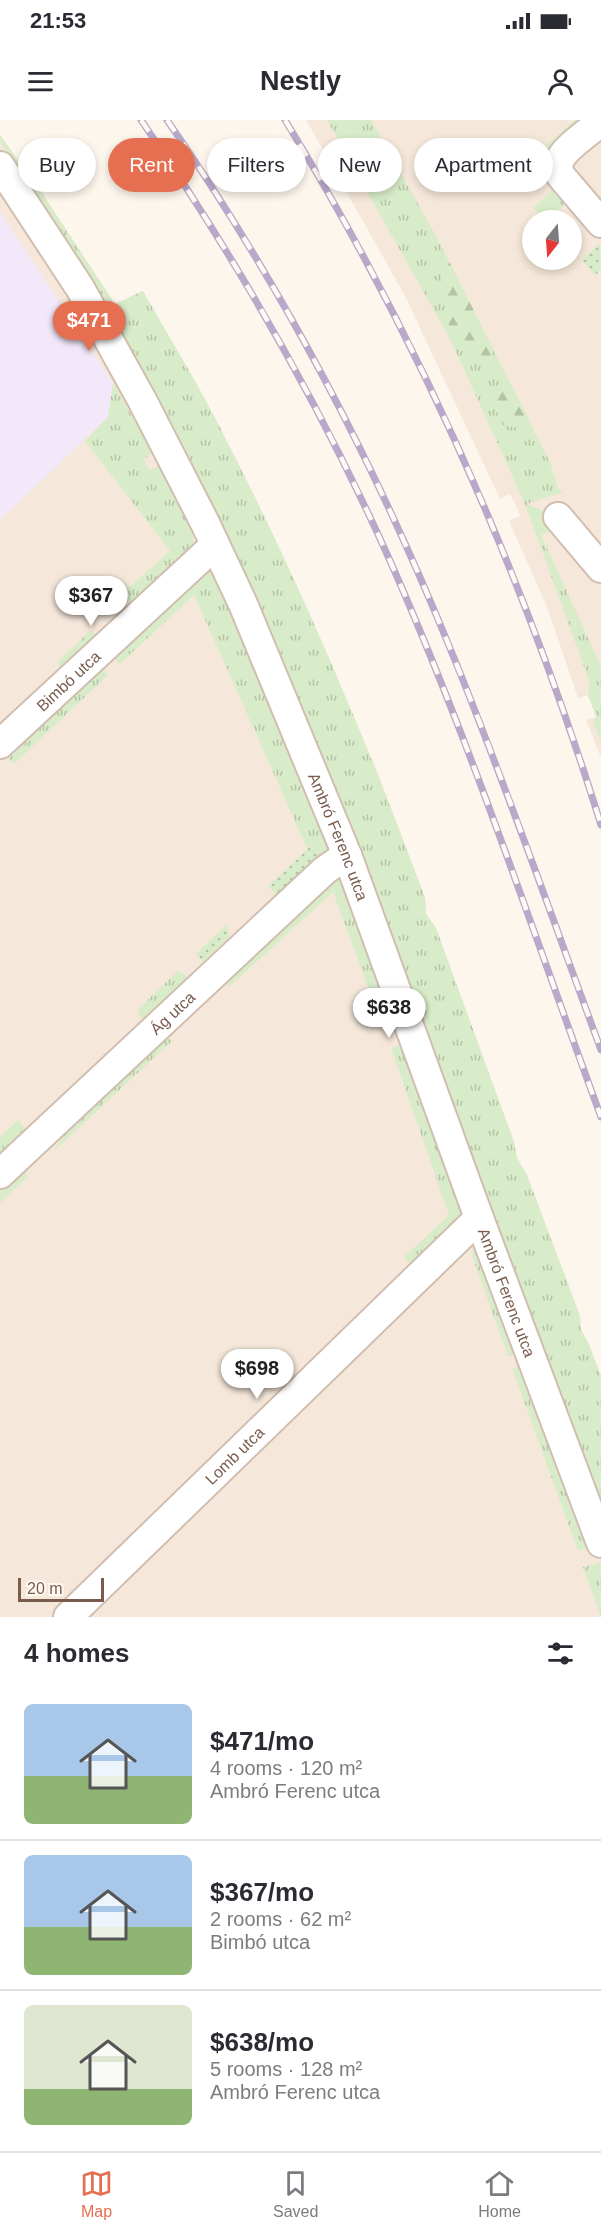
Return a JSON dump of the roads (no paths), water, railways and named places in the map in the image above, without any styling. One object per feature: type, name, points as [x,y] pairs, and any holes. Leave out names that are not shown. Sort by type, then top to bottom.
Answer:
[{"type":"street","points":[[601,122],[566,152],[559,160],[558,168],[561,176],[601,223]]},
{"type":"street","name":"Ambró Ferenc utca","points":[[0,166],[80,288],[142,400],[243,604],[347,855],[479,1218],[601,1543]]},
{"type":"street","points":[[558,517],[601,568]]},
{"type":"street","name":"Bimbó utca","points":[[0,744],[215,545]]},
{"type":"street","name":"Ág utca","points":[[0,1174],[325,870],[347,855]]},
{"type":"street","name":"Lomb utca","points":[[68,1617],[479,1218]]},
{"type":"railway","points":[[141,120],[211,226],[276,336],[336,448],[391,563],[448,700],[601,1117]]},
{"type":"railway","points":[[167,120],[209,183],[288,312],[392,514],[472,702],[601,1050]]},
{"type":"railway","points":[[285,120],[380,289],[465,462],[538,641],[601,825]]}]
